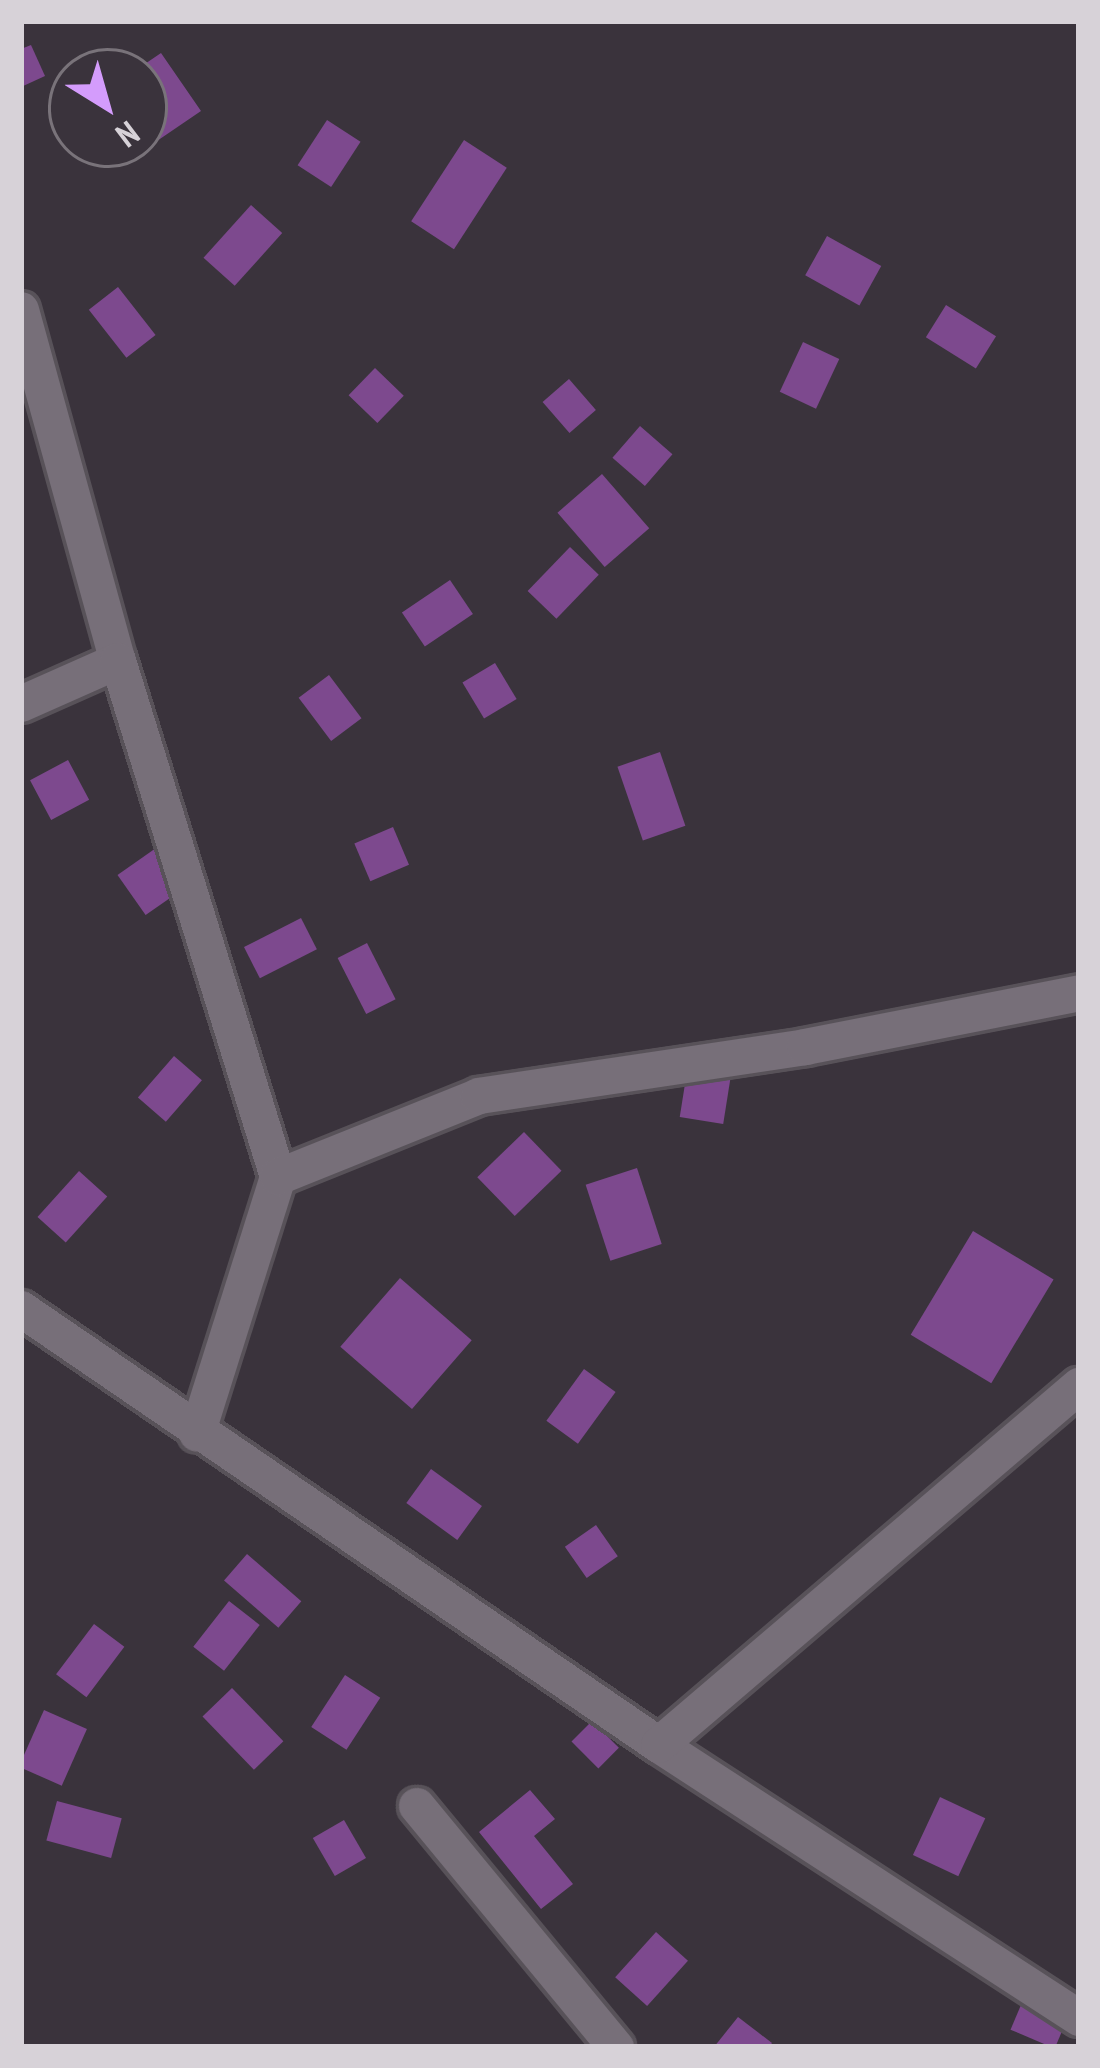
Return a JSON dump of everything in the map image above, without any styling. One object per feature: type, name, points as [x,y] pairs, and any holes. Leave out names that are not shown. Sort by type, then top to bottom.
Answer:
[{"type":"street","points":[[21,310],[118,661],[278,1177],[197,1434]]},
{"type":"street","points":[[21,704],[118,661]]},
{"type":"street","points":[[278,1177],[479,1096],[805,1047],[1079,993]]},
{"type":"street","points":[[21,1310],[658,1745],[1079,2018]]},
{"type":"street","points":[[658,1745],[1079,1386]]},
{"type":"street","points":[[417,1807],[616,2047]]},
{"type":"building","points":[[31,45],[45,76],[21,87],[21,49]]},
{"type":"building","points":[[168,63],[201,111],[168,133]]},
{"type":"building","points":[[327,120],[361,142],[331,187],[298,165]]},
{"type":"building","points":[[464,140],[507,168],[454,249],[411,221]]},
{"type":"building","points":[[251,205],[282,233],[235,286],[203,258]]},
{"type":"building","points":[[827,236],[881,266],[859,305],[805,275]]},
{"type":"building","points":[[118,287],[156,335],[126,358],[89,310]]},
{"type":"building","points":[[946,305],[996,336],[976,368],[926,337]]},
{"type":"building","points":[[803,342],[839,359],[816,409],[780,392]]},
{"type":"building","points":[[375,368],[404,396],[377,423],[349,395]]},
{"type":"building","points":[[569,379],[596,410],[569,433],[543,402]]},
{"type":"building","points":[[640,426],[672,454],[645,486],[612,458]]},
{"type":"building","points":[[602,474],[649,528],[605,567],[557,513]]},
{"type":"building","points":[[570,547],[599,575],[556,619],[528,591]]},
{"type":"building","points":[[450,580],[473,614],[425,646],[402,612]]},
{"type":"building","points":[[495,663],[517,699],[484,719],[462,683]]},
{"type":"building","points":[[329,675],[361,718],[331,741],[299,698]]},
{"type":"building","points":[[660,752],[685,826],[643,840],[617,767]]},
{"type":"building","points":[[68,760],[89,800],[51,820],[30,780]]},
{"type":"building","points":[[393,827],[409,865],[370,881],[354,843]]},
{"type":"building","points":[[156,848],[184,888],[146,915],[117,875]]},
{"type":"building","points":[[301,918],[317,949],[260,978],[244,947]]},
{"type":"building","points":[[367,943],[396,999],[366,1014],[338,958]]},
{"type":"building","points":[[691,1046],[734,1053],[723,1124],[680,1117]]},
{"type":"building","points":[[174,1056],[202,1080],[166,1122],[138,1098]]},
{"type":"building","points":[[524,1132],[562,1171],[515,1216],[477,1177]]},
{"type":"building","points":[[637,1168],[662,1244],[610,1261],[586,1185]]},
{"type":"building","points":[[79,1171],[107,1196],[66,1243],[38,1217]]},
{"type":"building","points":[[973,1231],[1054,1279],[991,1383],[911,1335]]},
{"type":"building","points":[[400,1278],[472,1340],[412,1409],[340,1347]]},
{"type":"building","points":[[584,1369],[616,1392],[578,1444],[546,1421]]},
{"type":"building","points":[[431,1469],[482,1506],[457,1540],[406,1503]]},
{"type":"building","points":[[596,1525],[618,1556],[587,1578],[565,1547]]},
{"type":"building","points":[[247,1554],[301,1601],[278,1628],[224,1580]]},
{"type":"building","points":[[229,1601],[260,1625],[224,1671],[193,1647]]},
{"type":"building","points":[[94,1624],[124,1647],[86,1697],[56,1674]]},
{"type":"building","points":[[345,1675],[380,1698],[346,1750],[311,1727]]},
{"type":"building","points":[[232,1688],[283,1741],[254,1770],[203,1716]]},
{"type":"building","points":[[44,1710],[87,1729],[62,1786],[21,1768]]},
{"type":"building","points":[[592,1721],[619,1748],[598,1768],[571,1742]]},
{"type":"building","points":[[530,1790],[555,1819],[534,1836],[573,1884],[541,1909],[479,1832]]},
{"type":"building","points":[[940,1797],[985,1818],[958,1876],[913,1855]]},
{"type":"building","points":[[57,1801],[122,1818],[111,1858],[46,1841]]},
{"type":"building","points":[[344,1820],[366,1858],[335,1876],[313,1838]]},
{"type":"building","points":[[656,1932],[688,1961],[647,2006],[615,1977]]},
{"type":"building","points":[[1032,1979],[1076,1998],[1055,2047],[1011,2030]]},
{"type":"building","points":[[738,2017],[772,2043],[769,2047],[714,2047]]}]
